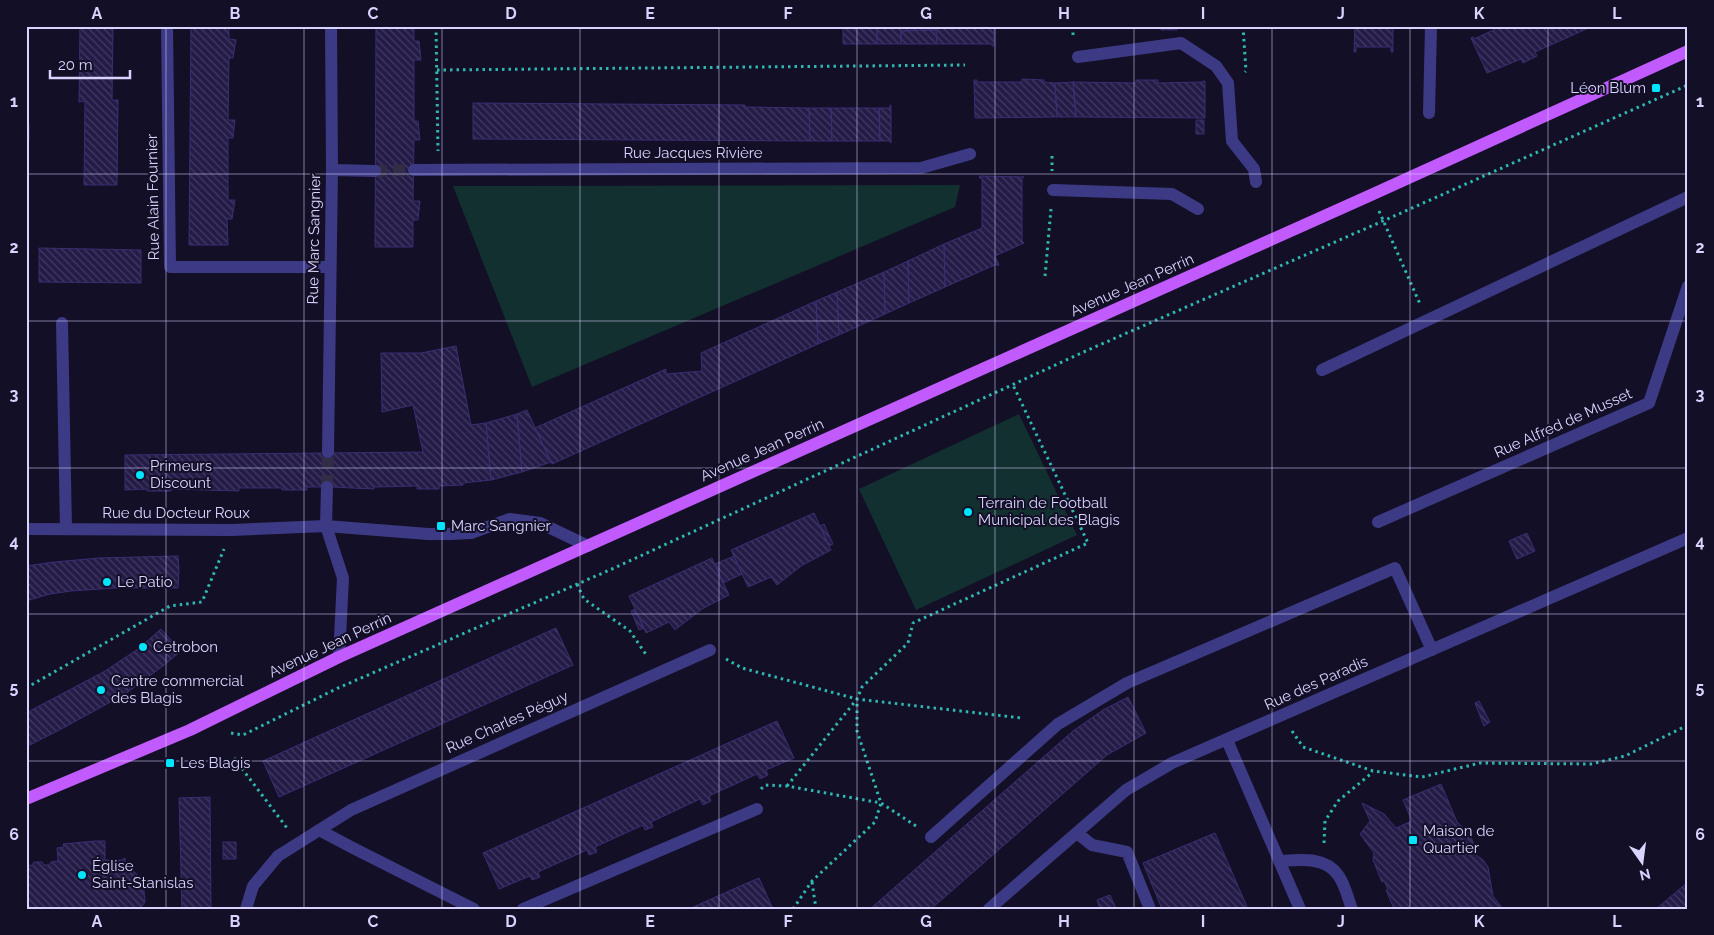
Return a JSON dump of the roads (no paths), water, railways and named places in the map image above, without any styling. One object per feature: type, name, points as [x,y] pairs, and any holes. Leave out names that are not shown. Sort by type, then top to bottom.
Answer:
[{"type":"main road","name":"Avenue Jean Perrin","points":[[28,799],[190,730],[339,657],[1688,51]]},
{"type":"street","name":"Rue Alain Fournier","points":[[167,26],[170,267],[330,267]]},
{"type":"street","name":"Rue Marc Sangnier","points":[[328,452],[332,170],[331,26]]},
{"type":"street","points":[[1430,113],[1432,26]]},
{"type":"street","points":[[1078,57],[1181,43],[1216,66],[1228,84],[1232,141],[1254,169],[1256,182]]},
{"type":"street","name":"Rue Jacques Rivière","points":[[414,170],[921,168],[970,154]]},
{"type":"street","points":[[332,170],[375,171]]},
{"type":"street","points":[[1052,190],[1172,194],[1198,209]]},
{"type":"street","points":[[1322,370],[1688,197]]},
{"type":"street","name":"Rue Alfred de Musset","points":[[1378,522],[1649,403],[1688,286]]},
{"type":"street","points":[[62,323],[66,529]]},
{"type":"street","points":[[327,487],[326,526],[343,578],[339,657]]},
{"type":"street","points":[[326,526],[441,534],[472,533],[510,519],[540,523],[588,546]]},
{"type":"street","name":"Rue du Docteur Roux","points":[[26,529],[232,530],[326,526]]},
{"type":"street","name":"Rue des Paradis","points":[[989,909],[1126,790],[1172,763],[1688,538]]},
{"type":"street","points":[[931,837],[1058,724],[1127,683],[1395,568],[1432,650]]},
{"type":"street","name":"Rue Charles Péguy","points":[[246,909],[253,886],[278,856],[351,810],[710,650]]},
{"type":"street","points":[[1227,740],[1300,909]]},
{"type":"street","points":[[523,909],[757,809]]},
{"type":"street","points":[[319,830],[474,909]]},
{"type":"street","points":[[1077,833],[1092,845],[1127,852],[1150,909]]},
{"type":"street","points":[[1279,861],[1307,860],[1323,863],[1338,875],[1352,909]]},
{"type":"tunnel","points":[[375,171],[414,170]]},
{"type":"tunnel","points":[[327,487],[328,452]]},
{"type":"place","name":"Léon Blum","points":[[1656,88]]},
{"type":"place","name":"Primeurs Discount","points":[[140,475]]},
{"type":"place","name":"Terrain de Football Municipal des Blagis","points":[[968,512]]},
{"type":"place","name":"Marc Sangnier","points":[[441,526]]},
{"type":"place","name":"Le Patio","points":[[107,582]]},
{"type":"place","name":"Cetrobon","points":[[143,647]]},
{"type":"place","name":"Centre commercial des Blagis","points":[[101,690]]},
{"type":"place","name":"Les Blagis","points":[[170,763]]},
{"type":"place","name":"Maison de Quartier","points":[[1413,840]]},
{"type":"place","name":"Église Saint-Stanislas","points":[[82,875]]}]
